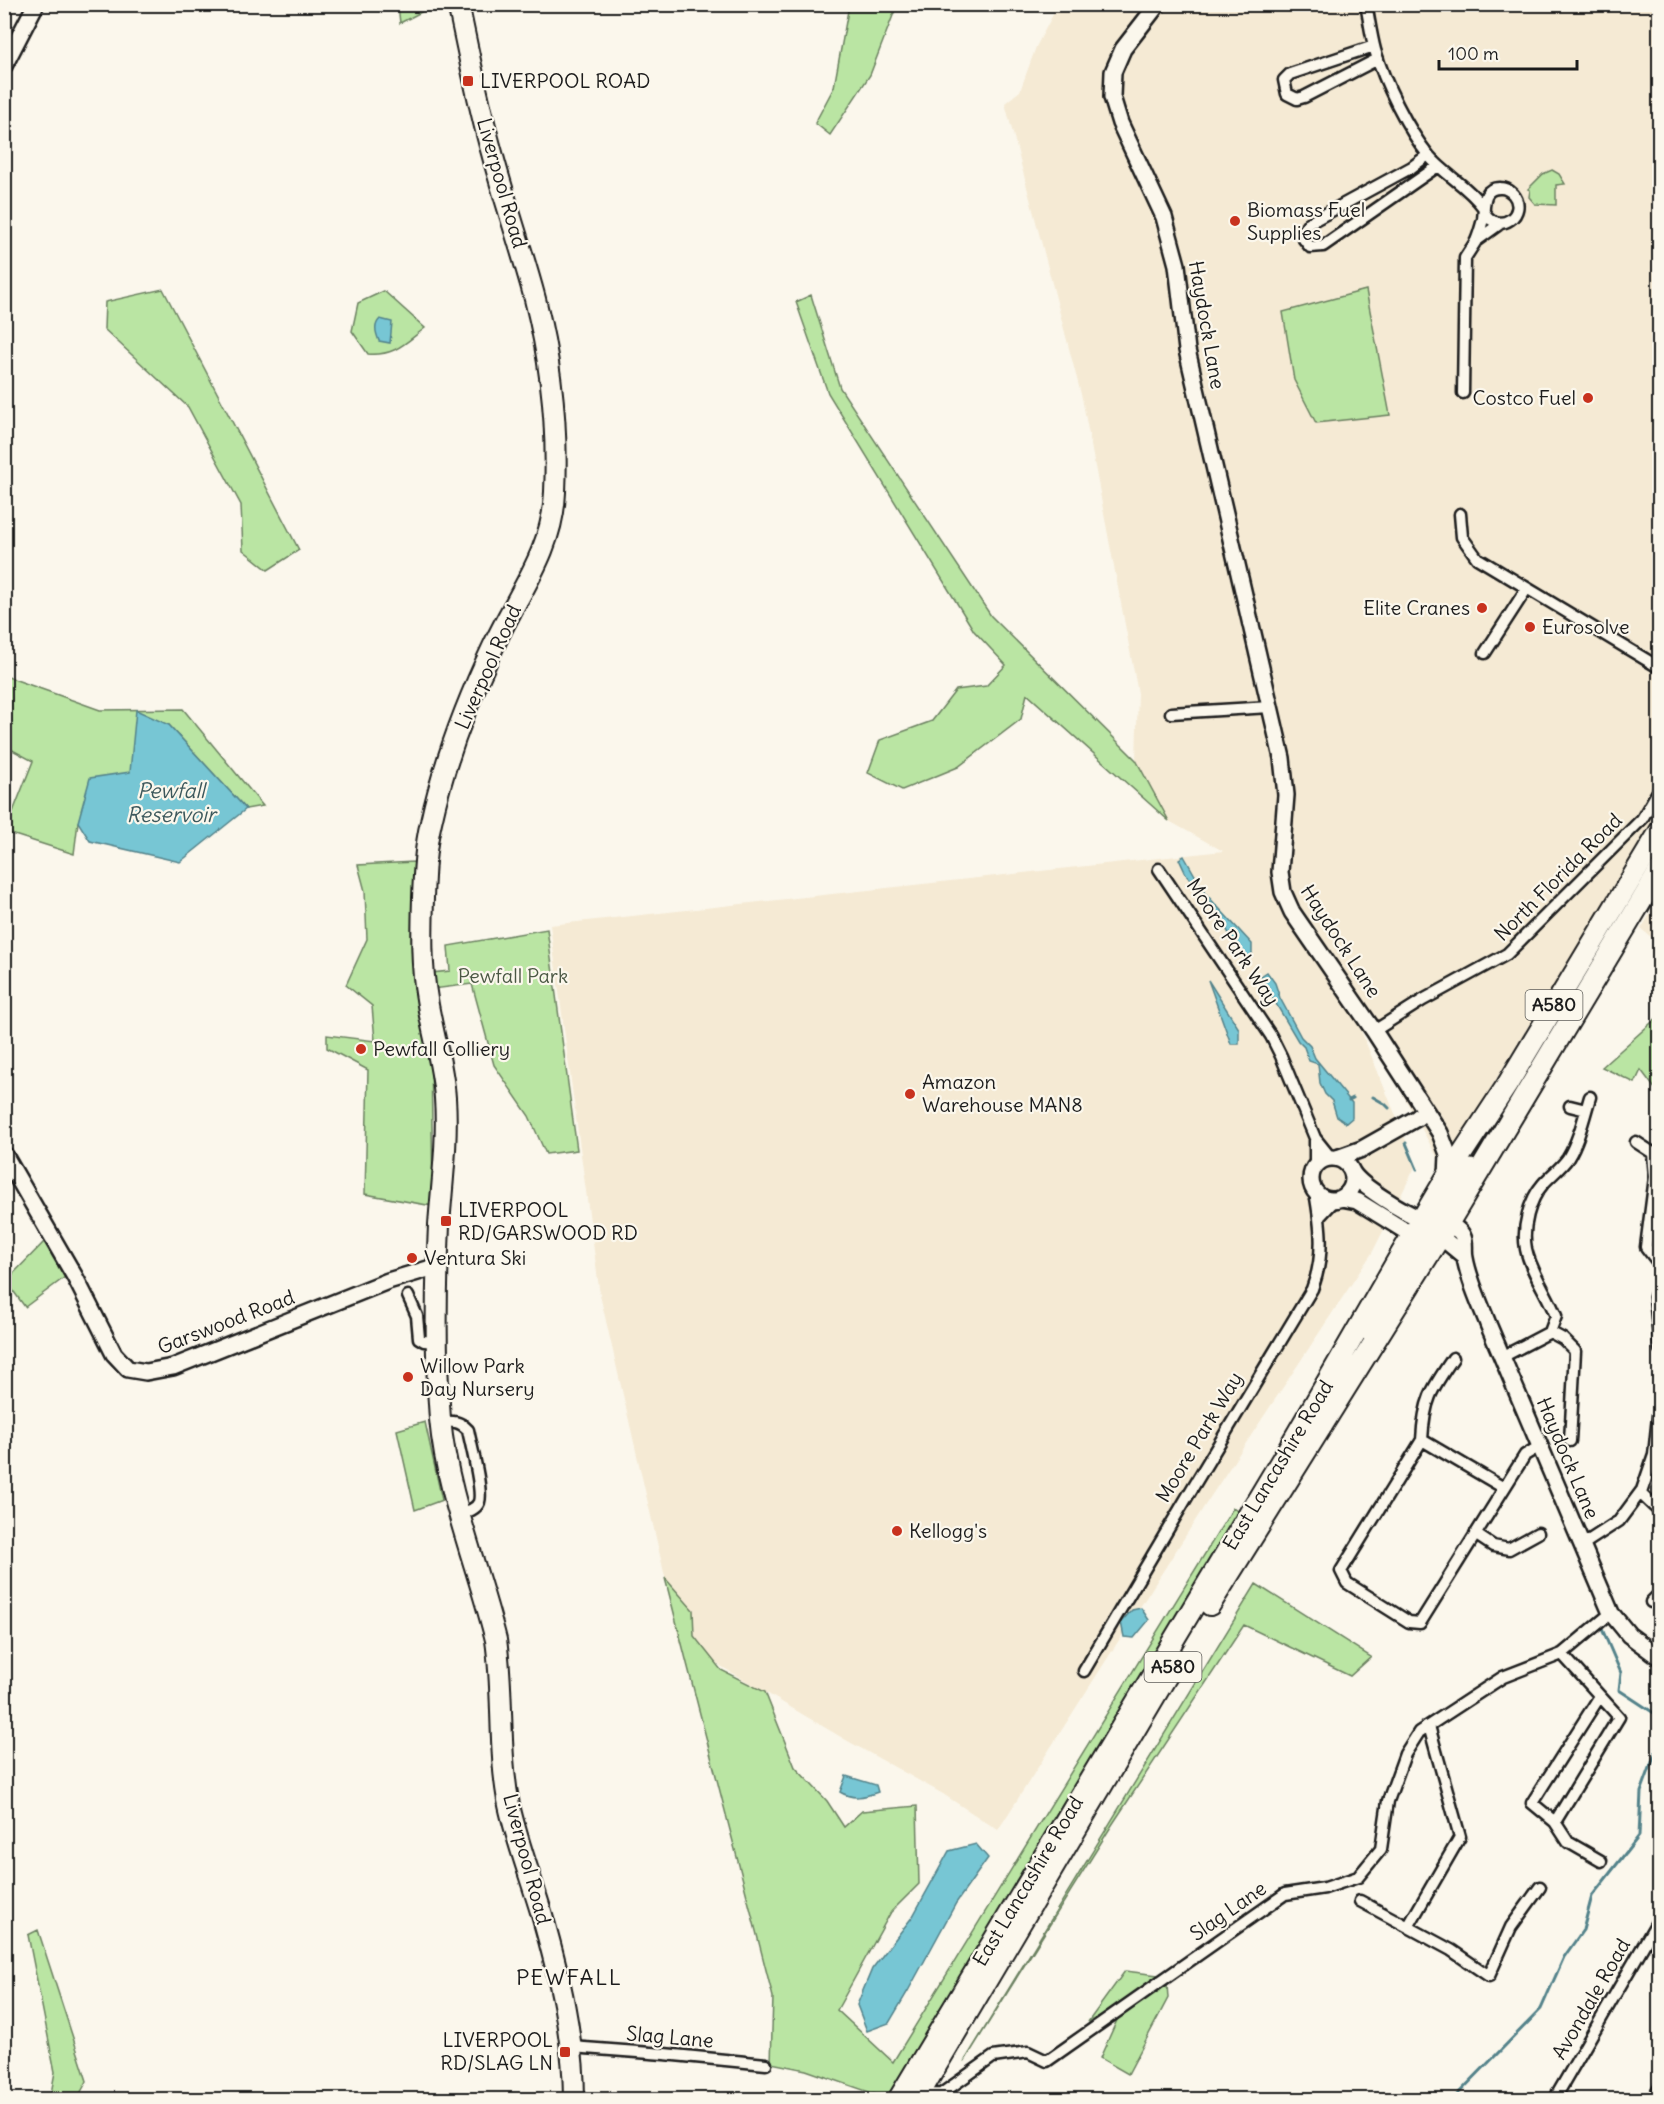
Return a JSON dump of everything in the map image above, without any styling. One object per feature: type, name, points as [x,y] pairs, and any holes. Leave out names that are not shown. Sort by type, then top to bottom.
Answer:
[{"type":"highway","name":"Liverpool Road","points":[[458,4],[490,148],[535,299],[549,372],[555,422],[556,460],[553,515],[547,541],[483,669],[449,761],[428,833],[422,956],[427,1002],[443,1078],[446,1114],[437,1269],[436,1342],[441,1422],[446,1456],[459,1515],[496,1640],[509,1801],[548,1937],[564,2006],[571,2047],[574,2100]]},
{"type":"highway","name":"East Lancashire Road","points":[[907,2098],[1189,1639],[1431,1229],[1446,1178],[1473,1138],[1659,831]]},
{"type":"highway","name":"East Lancashire Road","points":[[907,2098],[1339,1359],[1431,1229],[1557,1041],[1659,870]]},
{"type":"street","points":[[4,66],[36,4]]},
{"type":"street","name":"Haydock Lane","points":[[1158,4],[1123,50],[1113,72],[1112,97],[1120,123],[1164,217],[1177,265],[1187,350],[1282,758],[1286,795],[1280,872],[1283,892],[1292,912],[1374,1030],[1440,1133],[1448,1161],[1446,1178]]},
{"type":"street","points":[[1366,4],[1378,59],[1405,120],[1438,166],[1463,185],[1491,221],[1502,223]]},
{"type":"street","points":[[1374,46],[1290,74],[1284,80],[1287,94],[1297,99],[1304,97],[1378,59]]},
{"type":"street","points":[[1428,155],[1412,167],[1309,223],[1302,233],[1306,243],[1310,247],[1323,246],[1438,166]]},
{"type":"street","points":[[1463,185],[1505,189],[1510,191],[1517,206],[1510,220],[1476,241],[1468,252],[1464,264],[1463,393]]},
{"type":"street","points":[[1476,241],[1485,196],[1494,189]]},
{"type":"street","points":[[1460,514],[1462,537],[1477,558],[1659,668]]},
{"type":"street","points":[[1485,653],[1527,588]]},
{"type":"street","points":[[1171,713],[1270,706]]},
{"type":"street","name":"North Florida Road","points":[[1374,1030],[1507,954],[1642,819],[1659,788]]},
{"type":"street","name":"Moore Park Way","points":[[1159,869],[1271,1036],[1315,1138],[1334,1158]]},
{"type":"street","points":[[1502,1357],[1550,1332],[1556,1316],[1550,1298],[1531,1264],[1526,1249],[1526,1223],[1536,1193],[1568,1158],[1590,1097]]},
{"type":"street","points":[[1570,1106],[1586,1110]]},
{"type":"street","points":[[1425,1111],[1362,1149],[1325,1159],[1315,1167],[1311,1182],[1315,1192],[1324,1198],[1357,1201],[1431,1229]]},
{"type":"street","points":[[1440,1133],[1456,1142],[1473,1138]]},
{"type":"street","name":"Moore Park Way","points":[[1315,1138],[1315,1167]]},
{"type":"street","points":[[1636,1142],[1653,1153],[1655,1177],[1646,1246],[1659,1265]]},
{"type":"street","points":[[1320,1216],[1350,1191],[1353,1185],[1351,1170],[1362,1149]]},
{"type":"street","name":"Garswood Road","points":[[4,1154],[75,1277],[114,1354],[128,1369],[146,1372],[173,1367],[388,1281],[428,1269],[437,1269]]},
{"type":"street","points":[[1334,1158],[1351,1170],[1365,1186],[1431,1229]]},
{"type":"street","name":"Moore Park Way","points":[[1084,1671],[1312,1289],[1320,1263],[1320,1216],[1315,1192]]},
{"type":"street","name":"Haydock Lane","points":[[1431,1229],[1464,1256],[1502,1357],[1611,1613],[1629,1635],[1659,1658]]},
{"type":"street","points":[[1659,1282],[1655,1297],[1659,1349]]},
{"type":"street","points":[[406,1302],[417,1316],[420,1339],[436,1342]]},
{"type":"street","points":[[1550,1332],[1563,1339],[1575,1351],[1570,1441]]},
{"type":"street","points":[[1453,1358],[1431,1390],[1423,1416],[1422,1440],[1341,1571],[1347,1583],[1409,1622],[1420,1623],[1525,1455],[1540,1446]]},
{"type":"street","points":[[1582,1545],[1619,1521],[1640,1493],[1654,1455],[1659,1397]]},
{"type":"street","points":[[441,1422],[462,1423],[468,1430],[480,1493],[479,1504],[459,1515]]},
{"type":"street","points":[[1422,1440],[1504,1488]]},
{"type":"street","points":[[1640,1493],[1659,1512]]},
{"type":"street","points":[[1475,1534],[1493,1546],[1509,1549],[1538,1533]]},
{"type":"street","points":[[1651,1602],[1659,1593]]},
{"type":"street","name":"Slag Lane","points":[[907,2098],[941,2094],[993,2057],[1028,2052],[1047,2061],[1285,1894],[1325,1888],[1358,1878],[1381,1850],[1389,1802],[1405,1754],[1419,1732],[1503,1677],[1562,1654],[1611,1613]]},
{"type":"street","points":[[1555,1822],[1619,1717],[1562,1654]]},
{"type":"street","points":[[1600,1696],[1532,1803],[1555,1822],[1568,1842],[1601,1861]]},
{"type":"street","points":[[1408,1927],[1460,1837],[1429,1726]]},
{"type":"street","points":[[1360,1901],[1451,1950],[1489,1976],[1511,1927],[1540,1887]]},
{"type":"street","name":"Avondale Road","points":[[1554,2100],[1659,1917]]},
{"type":"street","name":"Slag Lane","points":[[571,2047],[766,2064]]},
{"type":"street","points":[[1652,2100],[1659,2086]]},
{"type":"shaded area","points":[[1058,5],[1659,5],[1659,812],[1486,1096],[1447,1175],[1380,1053],[1357,1021],[1416,1165],[1372,1253],[1209,1499],[998,1830],[943,1794],[680,1642],[600,1295],[550,925],[1223,851],[1169,821],[1136,760],[1138,693],[1082,398],[1005,103],[1020,91],[1036,47]]},
{"type":"shaded area","points":[[1659,899],[1659,943],[1641,929]]},
{"type":"green space","points":[[398,5],[451,5],[423,11],[400,23]]},
{"type":"green space","points":[[849,5],[897,5],[870,75],[830,135],[815,123],[834,87]]},
{"type":"green space","points":[[1552,170],[1559,174],[1565,184],[1556,185],[1556,205],[1535,204],[1529,197],[1530,190],[1528,189],[1543,174]]},
{"type":"green space","points":[[163,289],[299,550],[268,570],[243,550],[241,505],[188,407],[104,329],[105,302]]},
{"type":"green space","points":[[1366,290],[1390,415],[1316,423],[1294,380],[1283,312]]},
{"type":"green space","points":[[384,291],[425,328],[393,351],[368,354],[352,331],[358,303]]},
{"type":"green space","points":[[811,295],[840,388],[991,616],[1136,760],[1169,821],[1027,694],[1021,719],[958,767],[902,790],[868,773],[880,740],[932,721],[956,690],[986,686],[1006,665],[974,631],[828,393],[796,302]]},
{"type":"green space","points":[[5,676],[100,710],[183,709],[263,806],[246,809],[169,725],[130,772],[78,822],[74,854],[5,832],[33,761],[5,746]]},
{"type":"green space","points":[[414,862],[416,981],[431,1050],[433,1206],[365,1194],[368,1070],[327,1048],[327,1035],[375,1041],[372,1006],[346,985],[367,939],[365,891],[358,865]]},
{"type":"green space","name":"Pewfall Park","points":[[547,929],[577,1150],[546,1154],[529,1116],[494,1065],[472,984],[433,989],[431,973],[450,971],[448,946]]},
{"type":"green space","points":[[1659,1016],[1659,1094],[1641,1070],[1635,1083],[1602,1067]]},
{"type":"green space","points":[[45,1241],[65,1277],[25,1307],[6,1281]]},
{"type":"green space","points":[[425,1422],[442,1500],[415,1510],[397,1430]]},
{"type":"green space","points":[[1233,1508],[1240,1513],[889,2099],[875,2099],[878,2095],[806,2070],[771,2063],[773,1997],[665,1578],[693,1610],[694,1636],[721,1670],[765,1692],[795,1767],[827,1801],[844,1827],[862,1811],[917,1806],[919,1884],[891,1912],[837,2010],[893,2062]]},
{"type":"green space","points":[[1256,1584],[1371,1657],[1350,1676],[1244,1625],[1112,1825],[964,2062]]},
{"type":"green space","points":[[38,1930],[87,2081],[77,2099],[50,2099],[55,2072],[28,1935]]},
{"type":"green space","points":[[1125,1971],[1158,1975],[1167,1984],[1168,1998],[1128,2074],[1100,2058],[1117,2020],[1110,2011],[1088,2022]]},
{"type":"water","points":[[380,319],[392,322],[390,343],[379,341],[376,327]]},
{"type":"water","name":"Pewfall Reservoir","points":[[136,710],[169,725],[246,809],[180,862],[90,841],[78,822],[90,778],[130,772]]},
{"type":"water","points":[[1184,856],[1205,893],[1252,944],[1252,956],[1246,958],[1242,955],[1210,902],[1186,874],[1179,859]]},
{"type":"water","points":[[1267,972],[1275,983],[1280,998],[1301,1037],[1352,1103],[1352,1118],[1346,1123],[1337,1117],[1332,1101],[1325,1094],[1320,1083],[1318,1064],[1309,1061],[1304,1047],[1298,1041],[1262,980],[1261,976]]},
{"type":"water","points":[[1208,980],[1239,1029],[1239,1044],[1231,1044]]},
{"type":"water","points":[[1141,1608],[1149,1620],[1134,1638],[1124,1637],[1121,1622],[1132,1610]]},
{"type":"water","points":[[846,1776],[876,1785],[878,1792],[859,1797],[845,1795],[840,1792]]},
{"type":"water","points":[[976,1844],[988,1858],[956,1903],[889,2023],[867,2031],[857,2005],[872,1969],[913,1916],[949,1851]]},
{"type":"waterway","points":[[1373,1097],[1389,1108]]},
{"type":"waterway","points":[[1349,1100],[1353,1098]]},
{"type":"waterway","points":[[1406,1143],[1417,1169]]},
{"type":"waterway","points":[[1602,1629],[1621,1673],[1619,1690],[1660,1717]]},
{"type":"waterway","points":[[1452,2100],[1541,2009],[1564,1957],[1583,1930],[1592,1896],[1639,1836],[1641,1792],[1660,1741]]},
{"type":"place","name":"LIVERPOOL ROAD","points":[[468,81]]},
{"type":"place","name":"Biomass Fuel Supplies","points":[[1235,221]]},
{"type":"place","name":"Costco Fuel","points":[[1588,398]]},
{"type":"place","name":"Elite Cranes","points":[[1482,608]]},
{"type":"place","name":"Eurosolve","points":[[1530,627]]},
{"type":"place","name":"Pewfall Colliery","points":[[361,1049]]},
{"type":"place","name":"Amazon Warehouse MAN8","points":[[910,1094]]},
{"type":"place","name":"LIVERPOOL RD/GARSWOOD RD","points":[[446,1221]]},
{"type":"place","name":"Ventura Ski","points":[[412,1258]]},
{"type":"place","name":"Willow Park Day Nursery","points":[[408,1377]]},
{"type":"place","name":"Kellogg's","points":[[897,1531]]},
{"type":"place","name":"LIVERPOOL RD/SLAG LN","points":[[565,2052]]},
{"type":"district","name":"PEWFALL","points":[[569,1977]]}]
